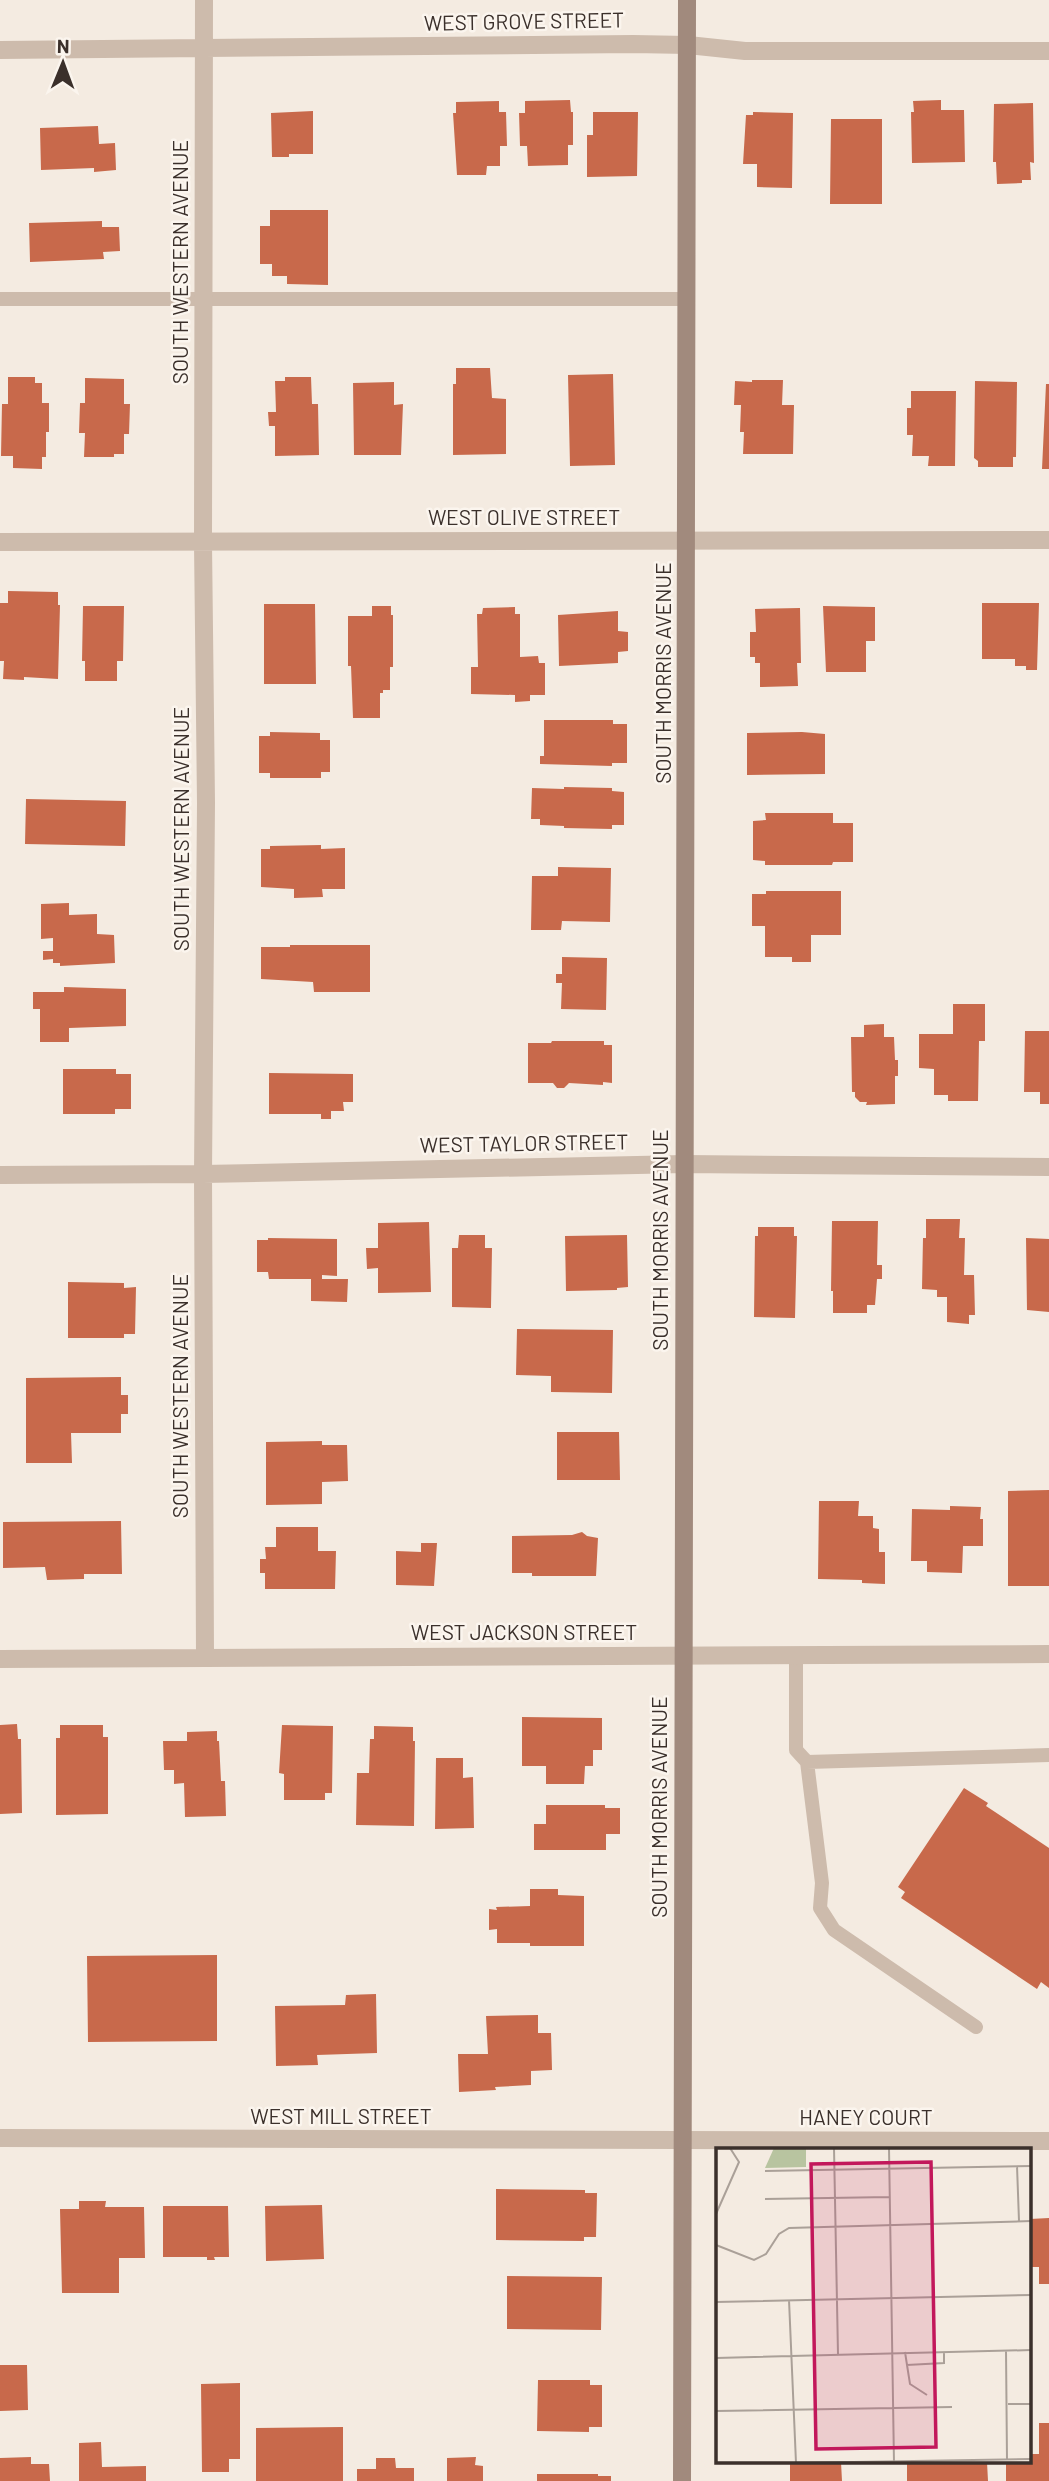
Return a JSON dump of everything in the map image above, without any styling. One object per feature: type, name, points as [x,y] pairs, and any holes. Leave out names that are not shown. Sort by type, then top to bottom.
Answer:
[{"type":"main road","name":"SOUTH MORRIS AVENUE","points":[[682,2481],[687,0]]},
{"type":"street","name":"SOUTH WESTERN AVENUE","points":[[204,0],[205,1657]]},
{"type":"street","name":"WEST GROVE STREET","points":[[0,50],[633,44],[688,45],[746,51],[1049,51]]},
{"type":"street","name":"WEST OLIVE STREET","points":[[0,542],[1049,540]]},
{"type":"street","name":"WEST TAYLOR STREET","points":[[0,1175],[203,1174],[684,1164],[1049,1167]]},
{"type":"street","name":"WEST JACKSON STREET","points":[[0,1660],[1049,1654]]},
{"type":"street","name":"WEST MILL STREET","points":[[0,2138],[682,2141]]},
{"type":"street","name":"HANEY COURT","points":[[682,2141],[1049,2141]]},
{"type":"lane","points":[[0,299],[688,299]]},
{"type":"lane","points":[[796,1655],[796,1750],[807,1762],[822,1883],[820,1908],[834,1930],[976,2027]]},
{"type":"lane","points":[[807,1762],[1049,1755]]},
{"type":"building","points":[[570,100],[573,112],[573,145],[568,145],[568,165],[528,166],[527,146],[520,146],[519,113],[525,113],[525,101]]},
{"type":"building","points":[[941,100],[941,110],[964,110],[965,162],[912,163],[913,101]]},
{"type":"building","points":[[499,101],[499,112],[506,112],[507,146],[500,146],[500,166],[487,166],[486,175],[457,175],[453,113],[456,113],[456,102]]},
{"type":"building","points":[[1033,103],[1034,163],[1030,162],[1031,180],[997,184],[996,162],[993,162],[994,104]]},
{"type":"building","points":[[313,111],[313,154],[272,157],[271,113]]},
{"type":"building","points":[[593,112],[638,112],[637,176],[587,177],[587,135],[593,135]]},
{"type":"building","points":[[753,112],[793,113],[792,188],[757,187],[757,164],[743,164],[746,115],[753,115]]},
{"type":"building","points":[[831,119],[882,119],[882,204],[830,204]]},
{"type":"building","points":[[98,126],[99,144],[115,143],[116,170],[41,170],[40,128]]},
{"type":"building","points":[[270,210],[328,210],[328,285],[287,284],[287,276],[272,276],[272,264],[260,264],[260,226],[270,226]]},
{"type":"building","points":[[102,221],[102,227],[119,227],[120,251],[103,252],[104,259],[30,262],[29,223]]},
{"type":"building","points":[[456,368],[490,368],[492,398],[506,399],[506,454],[453,455],[453,384],[456,384]]},
{"type":"building","points":[[613,374],[615,465],[570,466],[568,375]]},
{"type":"building","points":[[8,377],[35,377],[35,383],[42,383],[42,403],[49,403],[49,432],[46,432],[46,457],[42,457],[42,469],[13,468],[13,456],[1,456],[2,404],[8,404]]},
{"type":"building","points":[[285,377],[311,377],[312,404],[318,404],[319,455],[275,456],[275,426],[269,426],[268,412],[276,412],[275,381],[285,381]]},
{"type":"building","points":[[85,378],[124,379],[124,404],[130,404],[129,434],[124,434],[124,454],[114,454],[114,457],[84,457],[85,433],[79,433],[80,403],[85,403]]},
{"type":"building","points":[[783,380],[782,405],[794,405],[793,454],[743,454],[744,432],[740,432],[741,405],[734,405],[735,381]]},
{"type":"building","points":[[975,381],[1017,382],[1016,457],[1013,457],[1013,467],[978,467],[978,461],[974,458]]},
{"type":"building","points":[[394,382],[394,405],[403,404],[401,455],[354,455],[353,383]]},
{"type":"building","points":[[1046,384],[1049,384],[1049,469],[1042,469]]},
{"type":"building","points":[[911,391],[956,391],[955,466],[928,466],[929,456],[912,456],[913,435],[907,435],[907,408],[911,408]]},
{"type":"building","points":[[8,591],[58,592],[58,679],[3,679],[4,661],[0,661],[0,603],[8,603]]},
{"type":"building","points":[[982,603],[1039,603],[1037,670],[1015,666],[1015,659],[982,659]]},
{"type":"building","points":[[264,604],[315,604],[316,684],[264,684]]},
{"type":"building","points":[[83,606],[124,606],[123,661],[117,661],[117,681],[85,681],[85,661],[82,661]]},
{"type":"building","points":[[372,606],[391,606],[393,615],[390,690],[380,693],[380,718],[353,718],[351,666],[348,666],[348,616],[372,616]]},
{"type":"building","points":[[823,606],[875,607],[875,641],[866,641],[866,672],[826,672]]},
{"type":"building","points":[[515,607],[515,614],[520,614],[520,657],[538,656],[539,663],[545,663],[545,695],[530,695],[530,701],[515,702],[515,695],[471,694],[471,667],[478,667],[477,614],[482,614],[483,608]]},
{"type":"building","points":[[800,608],[801,663],[797,663],[798,686],[760,687],[760,663],[755,663],[755,657],[750,657],[750,632],[756,632],[755,609]]},
{"type":"building","points":[[618,611],[618,631],[628,632],[628,651],[618,652],[618,663],[559,666],[558,615]]},
{"type":"building","points":[[544,720],[613,720],[613,724],[627,724],[627,763],[612,763],[612,766],[540,764],[540,756],[544,756]]},
{"type":"building","points":[[270,732],[320,733],[320,740],[330,740],[330,772],[321,772],[321,778],[270,778],[270,773],[259,773],[259,736],[270,736]]},
{"type":"building","points":[[747,733],[825,734],[825,774],[747,775]]},
{"type":"building","points":[[532,788],[612,788],[612,791],[624,792],[624,825],[612,825],[612,829],[564,828],[540,825],[540,819],[531,819]]},
{"type":"building","points":[[26,799],[126,801],[125,846],[25,844]]},
{"type":"building","points":[[765,813],[833,813],[833,823],[853,823],[853,862],[833,862],[832,865],[765,865],[765,861],[753,860],[753,821],[766,820]]},
{"type":"building","points":[[321,845],[321,849],[345,848],[345,889],[322,889],[323,897],[294,898],[294,889],[261,887],[261,849],[270,849],[270,846]]},
{"type":"building","points":[[558,867],[611,868],[610,922],[562,921],[561,930],[531,930],[532,876],[558,876]]},
{"type":"building","points":[[766,891],[841,891],[841,935],[811,935],[811,962],[792,962],[792,957],[765,957],[765,926],[752,926],[752,894],[766,894]]},
{"type":"building","points":[[69,903],[69,915],[97,914],[97,934],[114,935],[115,963],[60,966],[60,963],[53,963],[53,959],[43,960],[43,951],[53,951],[53,938],[41,939],[41,904]]},
{"type":"building","points":[[370,945],[370,992],[314,992],[313,982],[261,979],[261,947]]},
{"type":"building","points":[[562,957],[607,958],[606,1010],[561,1009],[562,983],[556,983],[556,974],[562,974]]},
{"type":"building","points":[[64,987],[126,989],[126,1026],[69,1028],[69,1042],[40,1042],[40,1009],[33,1009],[33,992],[64,992]]},
{"type":"building","points":[[953,1004],[985,1004],[985,1041],[979,1041],[978,1101],[948,1101],[948,1095],[934,1095],[934,1069],[919,1068],[919,1034],[953,1034]]},
{"type":"building","points":[[884,1024],[884,1037],[894,1037],[895,1060],[898,1060],[895,1104],[866,1105],[867,1102],[860,1102],[855,1097],[855,1092],[852,1092],[851,1037],[864,1037],[864,1025]]},
{"type":"building","points":[[1025,1031],[1049,1031],[1049,1104],[1040,1104],[1040,1092],[1024,1092]]},
{"type":"building","points":[[604,1041],[604,1045],[612,1045],[612,1083],[569,1083],[564,1088],[557,1088],[553,1083],[528,1083],[528,1043]]},
{"type":"building","points":[[63,1069],[116,1069],[116,1074],[131,1074],[131,1109],[115,1109],[115,1114],[63,1114]]},
{"type":"building","points":[[269,1073],[353,1074],[353,1102],[343,1102],[344,1111],[331,1111],[331,1119],[321,1119],[321,1114],[269,1114]]},
{"type":"building","points":[[926,1219],[960,1219],[959,1238],[965,1238],[964,1275],[974,1275],[975,1315],[969,1315],[969,1324],[947,1322],[947,1297],[937,1297],[937,1290],[922,1289]]},
{"type":"building","points":[[832,1221],[878,1221],[877,1265],[882,1265],[882,1279],[877,1279],[875,1305],[867,1305],[867,1313],[833,1313]]},
{"type":"building","points":[[429,1222],[431,1292],[378,1293],[378,1268],[367,1269],[366,1248],[378,1248],[378,1223]]},
{"type":"building","points":[[758,1227],[794,1227],[794,1236],[797,1236],[795,1318],[754,1317],[755,1236],[758,1236]]},
{"type":"building","points":[[459,1235],[485,1235],[485,1248],[492,1248],[491,1308],[452,1307],[452,1248],[458,1248]]},
{"type":"building","points":[[627,1235],[628,1287],[617,1290],[566,1291],[565,1236]]},
{"type":"building","points":[[1026,1238],[1049,1239],[1049,1312],[1027,1310]]},
{"type":"building","points":[[337,1239],[337,1276],[322,1275],[322,1279],[348,1279],[347,1302],[311,1301],[311,1279],[269,1279],[268,1272],[257,1272],[257,1240]]},
{"type":"building","points":[[68,1282],[124,1283],[124,1288],[136,1287],[135,1334],[124,1334],[124,1338],[68,1338]]},
{"type":"building","points":[[517,1329],[613,1330],[612,1393],[551,1392],[551,1376],[516,1375]]},
{"type":"building","points":[[121,1377],[121,1395],[128,1395],[128,1414],[121,1414],[121,1433],[71,1433],[72,1463],[26,1463],[26,1378]]},
{"type":"building","points":[[557,1432],[619,1432],[620,1480],[557,1480]]},
{"type":"building","points":[[322,1441],[322,1445],[347,1445],[348,1481],[322,1482],[322,1504],[266,1505],[266,1442]]},
{"type":"building","points":[[1049,1490],[1049,1586],[1008,1586],[1008,1491]]},
{"type":"building","points":[[819,1501],[859,1501],[858,1516],[873,1516],[873,1528],[879,1529],[879,1552],[885,1552],[885,1584],[862,1583],[862,1580],[818,1579]]},
{"type":"building","points":[[950,1506],[981,1507],[983,1546],[963,1546],[962,1573],[927,1572],[927,1561],[911,1561],[912,1509],[950,1510]]},
{"type":"building","points":[[121,1521],[122,1574],[84,1574],[84,1579],[47,1580],[45,1567],[3,1568],[3,1522]]},
{"type":"building","points":[[276,1527],[318,1527],[318,1551],[336,1551],[335,1589],[265,1589],[265,1573],[260,1573],[260,1559],[266,1559],[265,1547],[276,1547]]},
{"type":"building","points":[[582,1532],[598,1538],[596,1576],[532,1576],[532,1573],[512,1573],[512,1536],[572,1535]]},
{"type":"building","points":[[421,1543],[437,1543],[434,1586],[396,1585],[396,1551],[421,1552]]},
{"type":"building","points":[[522,1717],[602,1718],[602,1750],[593,1750],[593,1766],[585,1766],[584,1784],[546,1784],[546,1766],[522,1766]]},
{"type":"building","points":[[17,1724],[18,1739],[21,1739],[22,1813],[0,1814],[0,1725]]},
{"type":"building","points":[[60,1725],[103,1725],[103,1737],[108,1737],[108,1814],[56,1815],[56,1738],[60,1738]]},
{"type":"building","points":[[282,1725],[333,1726],[332,1793],[325,1793],[325,1800],[284,1800],[284,1774],[279,1773]]},
{"type":"building","points":[[374,1726],[413,1727],[414,1826],[356,1825],[357,1773],[369,1773],[370,1739],[374,1739]]},
{"type":"building","points":[[217,1731],[221,1781],[225,1781],[226,1816],[185,1817],[184,1783],[174,1784],[174,1770],[164,1770],[163,1741],[187,1741],[187,1732]]},
{"type":"building","points":[[436,1758],[463,1758],[463,1778],[473,1777],[474,1828],[435,1829]]},
{"type":"building","points":[[964,1788],[1049,1848],[1049,1988],[1041,1982],[1037,1989],[901,1898],[905,1892],[898,1887]]},
{"type":"building","points":[[546,1805],[605,1805],[605,1808],[620,1808],[620,1834],[606,1834],[606,1850],[534,1850],[534,1824],[546,1824]]},
{"type":"building","points":[[530,1889],[558,1889],[558,1895],[584,1896],[584,1946],[497,1943],[497,1929],[489,1930],[489,1909],[530,1906]]},
{"type":"building","points":[[217,1955],[217,2041],[88,2042],[87,1956]]},
{"type":"building","points":[[376,1994],[377,2053],[317,2055],[318,2065],[276,2066],[275,2006],[345,2005],[346,1995]]},
{"type":"building","points":[[538,2015],[538,2033],[551,2033],[552,2070],[531,2071],[531,2085],[459,2092],[458,2054],[488,2054],[486,2016]]},
{"type":"building","points":[[496,2189],[585,2190],[585,2193],[597,2193],[596,2237],[584,2237],[584,2241],[496,2240]]},
{"type":"building","points":[[79,2201],[106,2201],[105,2207],[144,2207],[145,2258],[119,2258],[119,2293],[62,2293],[60,2209],[79,2209]]},
{"type":"building","points":[[322,2205],[324,2259],[266,2261],[265,2206]]},
{"type":"building","points":[[163,2206],[228,2206],[229,2257],[207,2260],[207,2257],[163,2257]]},
{"type":"building","points":[[1049,2218],[1049,2284],[1039,2284],[1039,2267],[1032,2267],[1032,2219]]},
{"type":"building","points":[[507,2276],[602,2277],[601,2330],[507,2329]]},
{"type":"building","points":[[0,2365],[27,2365],[28,2410],[0,2411]]},
{"type":"building","points":[[538,2380],[590,2380],[590,2385],[602,2385],[602,2427],[589,2427],[589,2432],[537,2431]]},
{"type":"building","points":[[240,2383],[240,2459],[229,2459],[229,2472],[202,2472],[201,2384]]},
{"type":"building","points":[[1039,2423],[1049,2423],[1049,2481],[1006,2481],[1006,2464],[1032,2464],[1032,2454],[1039,2454]]},
{"type":"building","points":[[343,2427],[343,2481],[256,2481],[256,2428]]},
{"type":"building","points":[[101,2442],[102,2467],[146,2466],[146,2481],[79,2481],[79,2443]]},
{"type":"building","points":[[31,2457],[31,2464],[49,2464],[50,2481],[0,2481],[0,2458]]},
{"type":"building","points":[[476,2457],[475,2465],[483,2466],[483,2481],[447,2481],[447,2458]]},
{"type":"building","points":[[376,2458],[395,2458],[396,2468],[414,2468],[414,2481],[357,2481],[357,2469],[376,2469]]},
{"type":"building","points":[[790,2464],[841,2464],[842,2481],[790,2481]]},
{"type":"building","points":[[907,2464],[987,2464],[988,2481],[907,2481]]},
{"type":"building","points":[[537,2474],[598,2474],[611,2476],[611,2481],[537,2481]]}]
